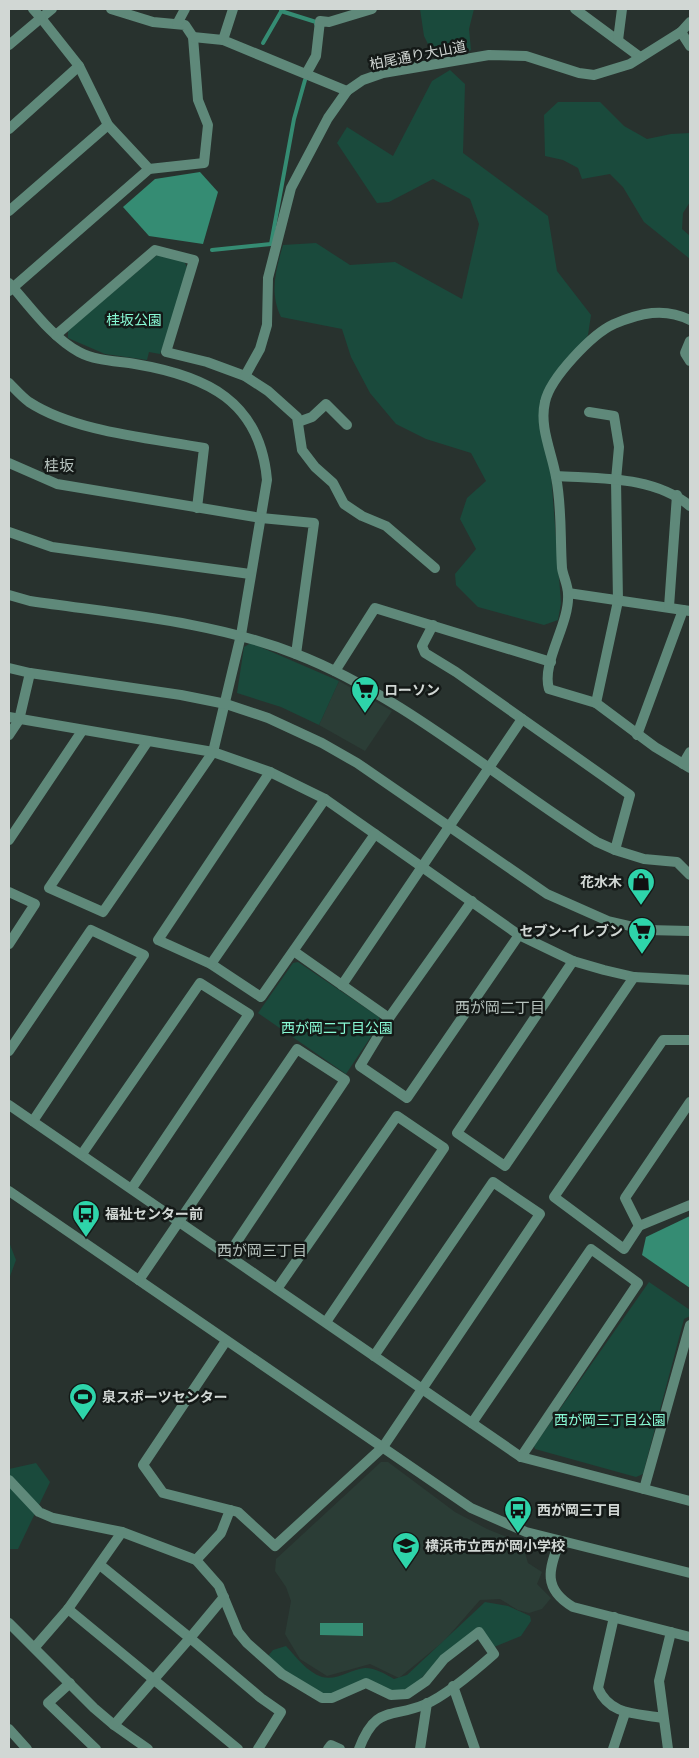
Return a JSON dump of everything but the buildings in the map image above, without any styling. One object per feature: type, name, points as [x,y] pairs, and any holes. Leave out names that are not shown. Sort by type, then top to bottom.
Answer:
[{"type":"street","points":[[33,9],[79,66],[108,125],[149,169]]},
{"type":"street","points":[[9,45],[52,9]]},
{"type":"street","points":[[111,9],[133,13],[153,22],[185,25],[193,36],[198,100],[208,125],[204,163],[149,169],[10,287],[56,335],[80,352],[95,358],[161,368],[184,375],[228,397],[245,415],[265,457],[267,480],[241,635],[213,752],[103,912],[49,888],[148,740]]},
{"type":"street","points":[[177,24],[185,9]]},
{"type":"street","points":[[223,40],[233,9]]},
{"type":"street","points":[[306,74],[316,56],[320,21],[329,22],[372,9]]},
{"type":"street","points":[[574,9],[640,57]]},
{"type":"street","points":[[618,40],[622,9]]},
{"type":"street","name":"柏尾通り大山道","points":[[245,376],[260,349],[267,325],[268,278],[291,188],[328,118],[347,91],[363,80],[383,73],[489,55],[526,56],[579,73],[594,74],[630,64],[681,32],[690,19]]},
{"type":"street","points":[[681,32],[690,46]]},
{"type":"street","points":[[193,36],[223,40],[347,91]]},
{"type":"street","points":[[9,129],[79,66]]},
{"type":"street","points":[[9,211],[108,125]]},
{"type":"street","points":[[56,335],[155,250],[194,260],[166,352],[207,362],[245,376],[268,391],[297,417],[302,450],[315,467],[333,483],[344,504],[362,516],[386,526],[435,568]]},
{"type":"street","points":[[690,320],[678,314],[664,311],[632,317],[604,329],[584,345],[552,386],[545,402],[544,425],[556,476],[562,570],[568,593],[563,627],[546,680],[550,689],[596,703],[637,735],[687,766],[690,752]]},
{"type":"street","points":[[690,341],[685,353],[690,362]]},
{"type":"street","points":[[9,383],[28,401],[52,415],[80,425],[204,448],[197,508]]},
{"type":"street","points":[[298,422],[312,417],[326,404],[347,425]]},
{"type":"street","points":[[589,412],[614,416],[619,446],[616,480],[618,601],[596,703]]},
{"type":"street","points":[[9,464],[57,484],[261,518],[314,523],[296,654]]},
{"type":"street","points":[[556,476],[616,480],[662,488],[678,496],[690,506]]},
{"type":"street","points":[[668,607],[678,496]]},
{"type":"street","points":[[9,532],[52,547],[250,574]]},
{"type":"street","points":[[568,593],[687,610],[637,735]]},
{"type":"street","points":[[9,595],[30,601],[241,635],[296,654],[335,671],[396,705],[557,817],[597,842],[615,850],[644,858],[677,862],[690,875]]},
{"type":"street","points":[[335,671],[375,608],[551,662]]},
{"type":"street","points":[[433,625],[422,646],[425,653],[630,795],[615,850]]},
{"type":"street","points":[[9,668],[226,704],[268,718],[322,742],[357,762],[547,894],[574,908],[608,921],[647,930],[690,931]]},
{"type":"street","points":[[9,735],[30,673]]},
{"type":"street","points":[[14,719],[213,752],[270,772],[325,799],[519,935],[573,960],[634,977],[690,980]]},
{"type":"street","points":[[342,985],[451,827],[522,719]]},
{"type":"street","points":[[9,840],[82,731]]},
{"type":"street","points":[[270,772],[158,940],[210,964],[261,998],[295,952],[375,834]]},
{"type":"street","points":[[210,964],[325,799]]},
{"type":"street","points":[[9,892],[35,904],[9,944]]},
{"type":"street","points":[[472,901],[389,1018],[360,1066],[407,1098],[519,935]]},
{"type":"street","points":[[9,1051],[91,930],[144,955],[33,1122]]},
{"type":"street","points":[[295,952],[389,1018]]},
{"type":"street","points":[[573,960],[456,1132],[505,1166],[634,977]]},
{"type":"street","points":[[82,1154],[200,983],[249,1014],[132,1188]]},
{"type":"street","points":[[690,1040],[663,1040],[554,1197],[624,1249],[639,1226],[690,1205]]},
{"type":"street","points":[[139,1280],[297,1049],[345,1080],[228,1255]]},
{"type":"street","points":[[9,1105],[521,1457],[690,1500]]},
{"type":"street","points":[[639,1226],[625,1198],[689,1106]]},
{"type":"street","points":[[277,1289],[397,1116],[444,1148],[326,1322]]},
{"type":"street","points":[[226,1341],[143,1465],[163,1492],[238,1512],[276,1546],[383,1447],[540,1214],[493,1182],[374,1356]]},
{"type":"street","points":[[9,1190],[471,1508],[526,1532],[690,1573]]},
{"type":"street","points":[[472,1423],[590,1249],[638,1283],[521,1457]]},
{"type":"street","points":[[644,1489],[690,1325]]},
{"type":"street","points":[[9,1480],[39,1512],[53,1518],[122,1532],[196,1560],[212,1576],[224,1597],[238,1632],[262,1658],[282,1674],[322,1698],[332,1698],[366,1683],[391,1695],[407,1694],[426,1681],[444,1659],[479,1632],[494,1654],[427,1703],[386,1714],[376,1719],[358,1749]]},
{"type":"street","points":[[196,1560],[221,1533],[230,1510]]},
{"type":"street","points":[[35,1647],[68,1609],[122,1532]]},
{"type":"street","points":[[560,1542],[549,1578],[551,1586],[565,1602],[573,1607],[690,1637]]},
{"type":"street","points":[[100,1565],[261,1698],[281,1712],[258,1749]]},
{"type":"street","points":[[114,1726],[155,1681],[224,1597]]},
{"type":"street","points":[[68,1609],[238,1749]]},
{"type":"street","points":[[614,1617],[598,1688],[601,1695],[611,1705],[625,1713],[663,1718]]},
{"type":"street","points":[[9,1623],[114,1726],[148,1749]]},
{"type":"street","points":[[668,1749],[659,1681],[671,1632]]},
{"type":"street","points":[[70,1683],[48,1703],[96,1749]]},
{"type":"street","points":[[452,1686],[475,1749]]},
{"type":"street","points":[[420,1748],[427,1703]]},
{"type":"street","points":[[613,1749],[625,1713]]},
{"type":"street","points":[[9,1729],[27,1749]]},
{"type":"street","points":[[328,1749],[331,1745],[340,1749]]},
{"type":"shaded area","points":[[200,172],[218,192],[203,244],[149,236],[123,207],[155,179]]},
{"type":"shaded area","points":[[339,681],[392,711],[365,751],[319,725]]},
{"type":"shaded area","points":[[690,1216],[690,1288],[642,1255],[646,1237]]},
{"type":"shaded area","name":"横浜市立西が岡小学校","points":[[381,1462],[388,1462],[455,1512],[487,1529],[522,1543],[528,1563],[542,1572],[537,1584],[551,1598],[542,1609],[529,1613],[518,1610],[500,1599],[480,1600],[444,1641],[399,1678],[370,1664],[327,1676],[300,1659],[285,1634],[291,1601],[286,1587],[275,1571],[276,1559]]},
{"type":"shaded area","points":[[320,1623],[363,1623],[363,1636],[320,1635]]},
{"type":"green space","points":[[420,9],[474,9],[469,29],[471,50],[463,54],[434,56],[424,36]]},
{"type":"green space","points":[[450,70],[465,84],[463,153],[548,216],[557,271],[591,315],[588,335],[545,396],[561,603],[558,620],[544,625],[478,607],[456,585],[455,574],[476,549],[460,519],[467,498],[486,481],[471,453],[426,439],[396,424],[370,393],[351,357],[342,329],[281,317],[275,299],[276,272],[283,245],[316,243],[350,265],[395,262],[462,299],[479,224],[470,199],[433,179],[389,202],[377,203],[337,143],[347,127],[393,156],[432,81]]},
{"type":"green space","points":[[558,102],[600,102],[624,126],[647,139],[671,134],[690,133],[690,202],[683,213],[682,229],[690,236],[690,259],[644,222],[623,187],[610,174],[582,179],[578,168],[563,160],[545,156],[544,115]]},
{"type":"green space","name":"桂坂公園","points":[[157,255],[184,261],[187,267],[174,316],[160,354],[149,352],[147,360],[105,354],[68,338],[68,330]]},
{"type":"green space","points":[[251,643],[339,681],[319,725],[281,707],[237,693],[244,647]]},
{"type":"green space","name":"西が岡二丁目公園","points":[[298,962],[379,1017],[380,1023],[346,1074],[258,1013],[293,963]]},
{"type":"green space","points":[[9,1242],[16,1260],[9,1279]]},
{"type":"green space","name":"西が岡三丁目公園","points":[[649,1282],[690,1310],[690,1316],[684,1319],[643,1474],[636,1477],[535,1449],[534,1446]]},
{"type":"green space","points":[[36,1463],[50,1482],[18,1549],[9,1549],[9,1469]]},
{"type":"green space","points":[[485,1602],[508,1606],[530,1616],[531,1621],[521,1636],[494,1647],[478,1627],[440,1658],[415,1685],[403,1691],[393,1693],[368,1680],[340,1692],[323,1694],[302,1684],[268,1656],[273,1650],[286,1646],[307,1668],[322,1677],[339,1676],[354,1670],[369,1668],[394,1679],[407,1675]]},
{"type":"waterway","points":[[263,43],[282,10]]},
{"type":"waterway","points":[[281,11],[316,22],[316,24]]},
{"type":"waterway","points":[[212,250],[271,244],[294,119],[305,80]]},
{"type":"place","name":"ローソン","points":[[365,714]]},
{"type":"place","name":"花水木","points":[[641,906]]},
{"type":"place","name":"セブン-イレブン","points":[[642,955]]},
{"type":"place","name":"福祉センター前","points":[[86,1238]]},
{"type":"place","name":"泉スポーツセンター","points":[[83,1421]]},
{"type":"place","name":"西が岡三丁目","points":[[518,1534]]},
{"type":"place","name":"横浜市立西が岡小学校","points":[[406,1570]]},
{"type":"district","name":"桂坂","points":[[59,466]]},
{"type":"district","name":"西が岡二丁目","points":[[500,1008]]},
{"type":"district","name":"西が岡三丁目","points":[[262,1251]]}]
